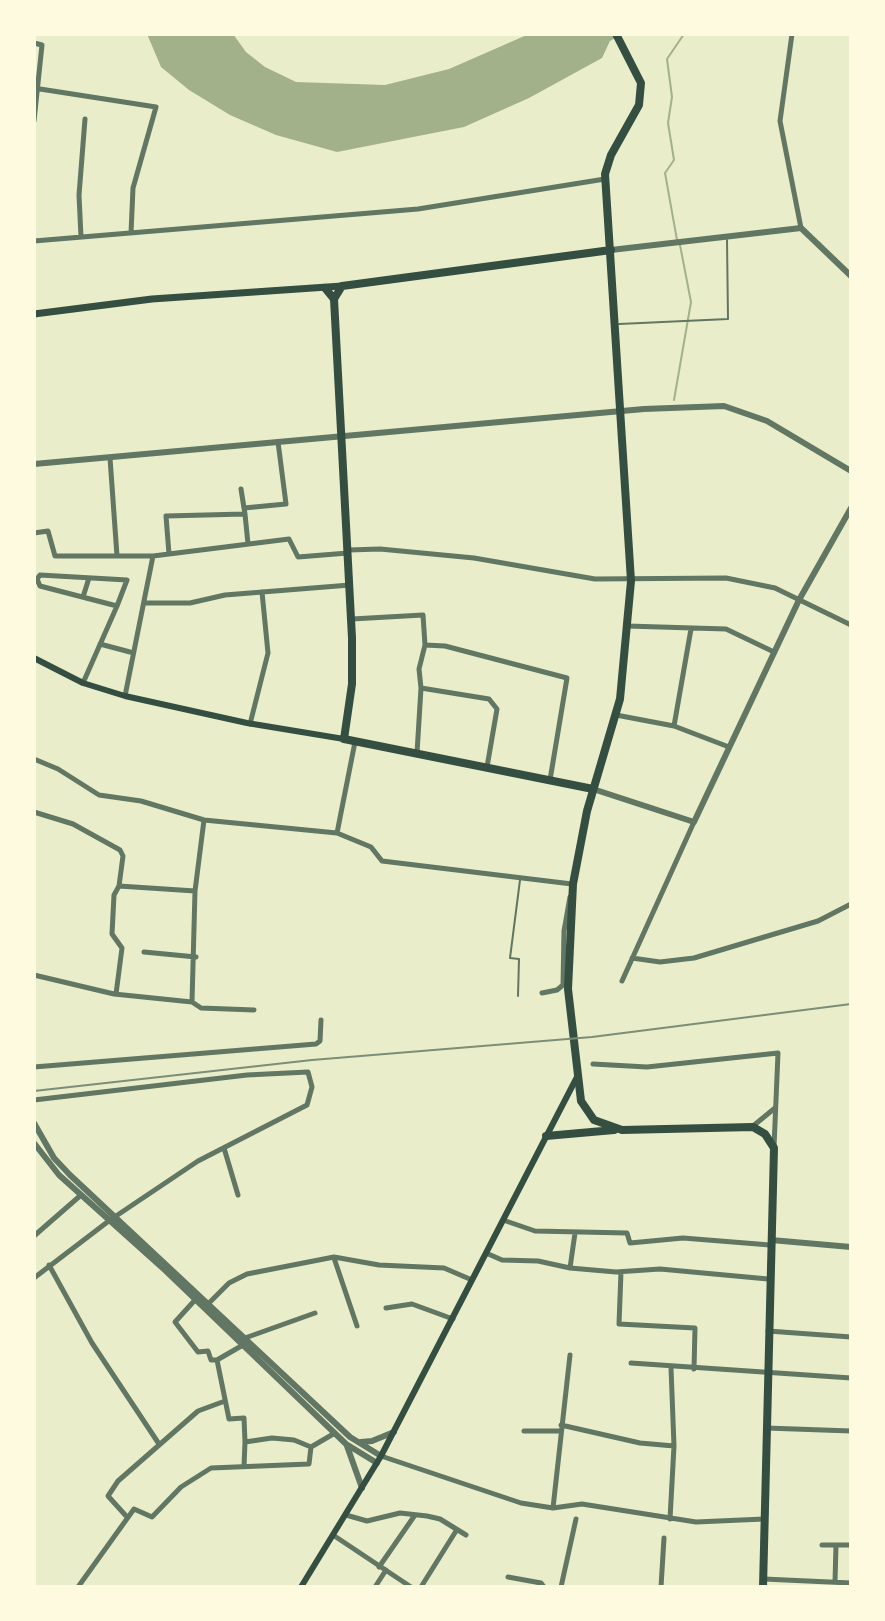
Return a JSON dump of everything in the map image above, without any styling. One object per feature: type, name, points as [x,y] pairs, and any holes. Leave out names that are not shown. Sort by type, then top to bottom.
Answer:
[{"type":"highway","points":[[618,38],[641,83],[639,105],[611,155],[603,182],[611,250],[631,581],[624,671],[615,715],[593,789],[573,886],[568,989],[586,1112],[594,1120],[622,1130]]},
{"type":"highway","points":[[593,789],[344,739],[352,684],[352,619],[334,299],[342,286],[611,250]]},
{"type":"highway","points":[[325,288],[334,299]]},
{"type":"highway","points":[[546,1136],[622,1130],[753,1127],[765,1134],[774,1148],[768,1279],[764,1583]]},
{"type":"main road","points":[[34,314],[152,299],[342,286]]},
{"type":"main road","points":[[34,658],[83,683],[125,696],[250,724],[344,739]]},
{"type":"main road","points":[[301,1587],[379,1460],[579,1074]]},
{"type":"street","points":[[792,34],[783,78],[780,121],[801,228],[851,276]]},
{"type":"street","points":[[34,43],[42,45],[40,89],[34,121]]},
{"type":"street","points":[[40,89],[156,107],[133,188],[131,233]]},
{"type":"street","points":[[81,237],[79,195],[85,119]]},
{"type":"street","points":[[34,241],[418,209],[603,182]]},
{"type":"street","points":[[611,250],[801,228]]},
{"type":"street","points":[[34,464],[706,406],[741,409],[851,471]]},
{"type":"street","points":[[169,554],[165,516],[244,511],[286,504],[278,442]]},
{"type":"street","points":[[110,458],[117,556]]},
{"type":"street","points":[[241,489],[248,544]]},
{"type":"street","points":[[622,981],[799,600],[851,508]]},
{"type":"street","points":[[34,533],[48,531],[55,556],[153,556],[289,539],[298,557],[395,549],[474,558],[595,579],[726,578],[775,588],[851,625]]},
{"type":"street","points":[[125,696],[153,556]]},
{"type":"street","points":[[83,683],[117,606],[127,580],[40,575],[37,579],[40,586],[117,606]]},
{"type":"street","points":[[83,597],[89,578]]},
{"type":"street","points":[[145,603],[190,603],[262,592],[350,585]]},
{"type":"street","points":[[250,724],[268,653],[262,592]]},
{"type":"street","points":[[352,619],[423,615],[425,645],[419,669],[421,688],[417,754]]},
{"type":"street","points":[[627,626],[726,629],[774,652]]},
{"type":"street","points":[[674,726],[691,629]]},
{"type":"street","points":[[100,644],[130,652]]},
{"type":"street","points":[[425,645],[505,660],[567,678],[550,780]]},
{"type":"street","points":[[421,688],[489,699],[495,703],[487,767]]},
{"type":"street","points":[[615,715],[674,726],[729,747]]},
{"type":"street","points":[[337,833],[355,741]]},
{"type":"street","points":[[34,759],[58,769],[99,795],[141,801],[204,820],[337,833],[371,847],[382,861],[573,886],[566,908],[563,985],[557,990],[542,993]]},
{"type":"street","points":[[593,789],[694,822]]},
{"type":"street","points":[[34,812],[73,824],[120,850],[123,856],[119,886],[114,895],[112,934],[122,948],[116,994]]},
{"type":"street","points":[[192,1002],[196,957],[195,891],[204,820]]},
{"type":"street","points":[[119,886],[195,891]]},
{"type":"street","points":[[632,958],[660,962],[694,958],[818,921],[850,907]]},
{"type":"street","points":[[144,952],[196,957]]},
{"type":"street","points":[[34,975],[116,994],[192,1002],[201,1008],[254,1010]]},
{"type":"street","points":[[34,1067],[316,1044],[320,1041],[321,1020]]},
{"type":"street","points":[[593,1064],[647,1067],[778,1053],[774,1148]]},
{"type":"street","points":[[34,1100],[306,1071],[312,1087],[307,1105],[224,1148],[113,1218],[34,1278]]},
{"type":"street","points":[[753,1127],[775,1108]]},
{"type":"street","points":[[34,1123],[54,1158],[195,1300],[206,1305]]},
{"type":"street","points":[[34,1143],[49,1166],[113,1218],[348,1441],[362,1488]]},
{"type":"street","points":[[224,1148],[238,1195]]},
{"type":"street","points":[[34,1236],[81,1194]]},
{"type":"street","points":[[503,1220],[535,1231],[627,1233],[630,1243],[683,1238],[851,1247]]},
{"type":"street","points":[[570,1268],[575,1232]]},
{"type":"street","points":[[486,1253],[502,1260],[538,1261],[570,1268],[621,1272],[660,1269],[768,1279]]},
{"type":"street","points":[[206,1305],[229,1283],[247,1274],[334,1257],[379,1265],[444,1268],[472,1280]]},
{"type":"street","points":[[334,1257],[357,1326]]},
{"type":"street","points":[[49,1265],[92,1343],[159,1444]]},
{"type":"street","points":[[621,1272],[619,1324],[695,1328],[694,1369]]},
{"type":"street","points":[[195,1300],[175,1322],[184,1338],[191,1339],[198,1352],[207,1350],[212,1362],[244,1342],[315,1313]]},
{"type":"street","points":[[386,1308],[412,1304],[453,1319]]},
{"type":"street","points":[[768,1331],[851,1337]]},
{"type":"street","points":[[553,1508],[570,1355]]},
{"type":"street","points":[[217,1360],[229,1419],[244,1418],[244,1466]]},
{"type":"street","points":[[631,1363],[851,1378]]},
{"type":"street","points":[[670,1519],[674,1446],[671,1368]]},
{"type":"street","points":[[283,1380],[335,1433],[379,1460],[491,1495],[553,1508],[582,1504],[670,1519],[711,1522],[764,1519]]},
{"type":"street","points":[[127,1517],[108,1494],[159,1444],[205,1406],[225,1401]]},
{"type":"street","points":[[524,1431],[561,1428],[674,1446]]},
{"type":"street","points":[[765,1428],[851,1431]]},
{"type":"street","points":[[348,1441],[372,1441],[394,1432]]},
{"type":"street","points":[[311,1447],[335,1433]]},
{"type":"street","points":[[245,1442],[272,1438],[294,1440],[311,1447]]},
{"type":"street","points":[[78,1587],[127,1517],[136,1509],[147,1518],[152,1517],[181,1487],[211,1468],[306,1465],[311,1462],[311,1447]]},
{"type":"street","points":[[346,1515],[367,1521],[389,1515],[436,1517],[466,1535]]},
{"type":"street","points":[[379,1567],[415,1515]]},
{"type":"street","points":[[561,1587],[576,1519]]},
{"type":"street","points":[[421,1587],[456,1531]]},
{"type":"street","points":[[333,1535],[411,1587]]},
{"type":"street","points":[[661,1587],[664,1538]]},
{"type":"street","points":[[822,1545],[851,1545]]},
{"type":"street","points":[[835,1582],[836,1545]]},
{"type":"street","points":[[375,1587],[386,1570]]},
{"type":"street","points":[[508,1577],[544,1587]]},
{"type":"street","points":[[764,1583],[851,1583]]},
{"type":"lane","points":[[616,325],[728,319],[727,235]]},
{"type":"lane","points":[[518,996],[519,959],[510,958],[520,879]]},
{"type":"shaded area","points":[[147,34],[233,34],[246,52],[265,67],[296,82],[385,85],[449,69],[529,34],[622,34],[610,41],[602,58],[529,98],[464,127],[337,152],[276,135],[230,115],[189,90],[161,67]]},
{"type":"waterway","points":[[677,240],[665,173],[674,160],[668,123],[672,97],[667,59],[684,34]]},
{"type":"waterway","points":[[674,400],[691,302],[680,245]]},
{"type":"railway","points":[[34,1091],[312,1060],[592,1037],[851,1004]]}]
